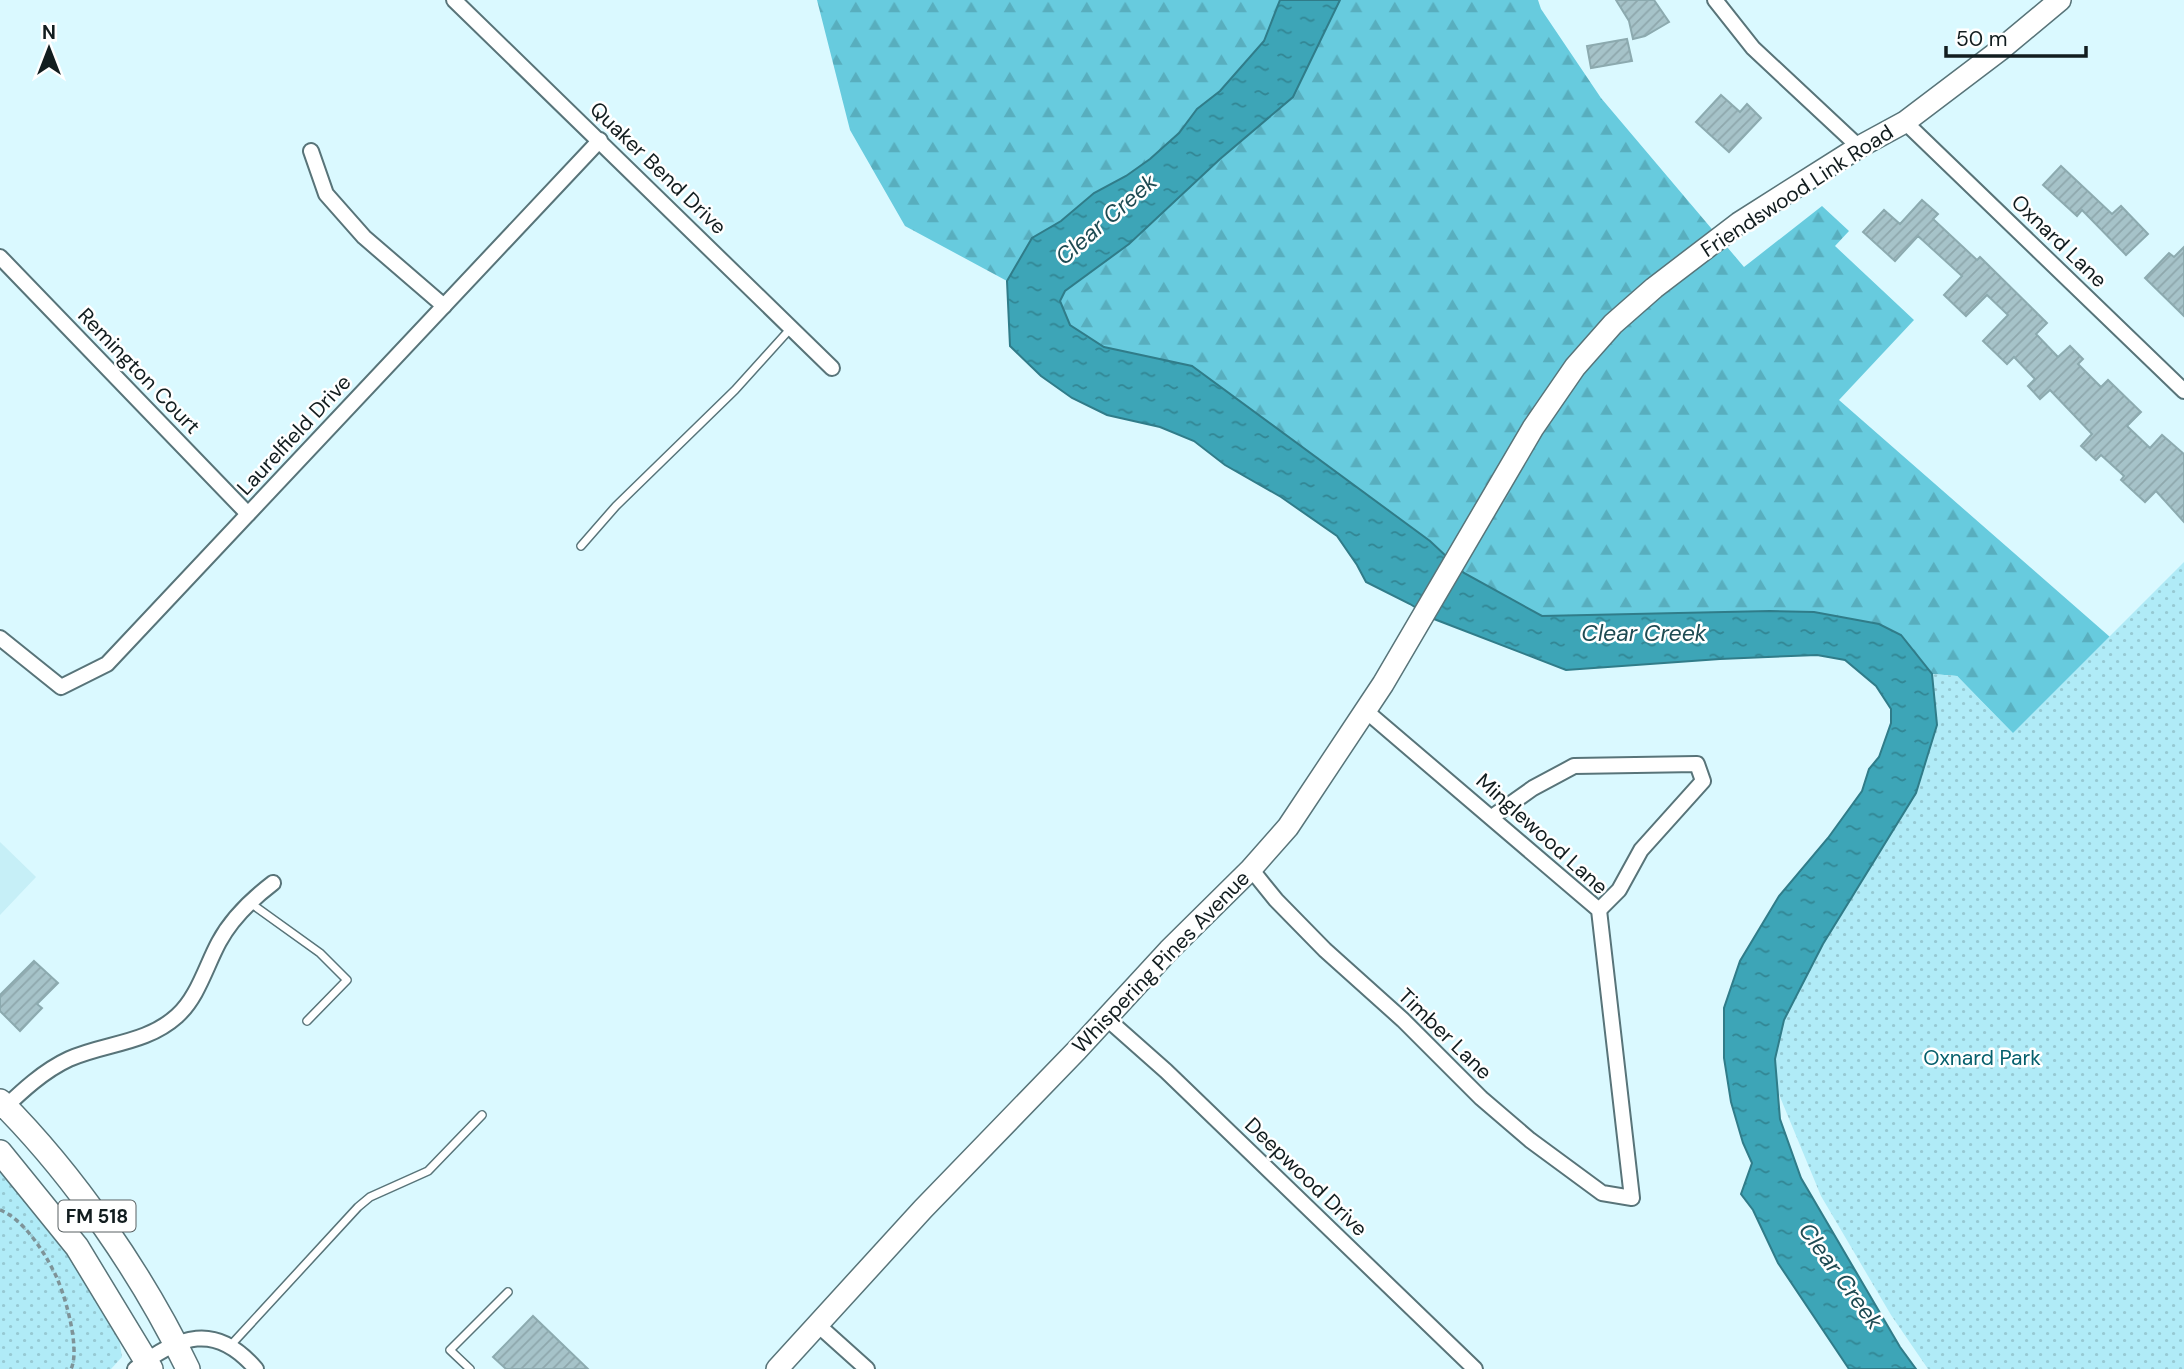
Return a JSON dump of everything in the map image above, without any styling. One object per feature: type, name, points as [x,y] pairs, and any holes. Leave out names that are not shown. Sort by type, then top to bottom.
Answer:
[{"type":"main road","name":"Friendswood Link Road","points":[[1485,509],[1559,390],[1575,367],[1613,324],[1654,288],[1739,223],[1905,122],[2000,50],[2060,0]]},
{"type":"main road","name":"Whispering Pines Avenue","points":[[776,1369],[1105,1017],[1251,869],[1294,818],[1383,684],[1485,509]]},
{"type":"main road","name":"FM 518","points":[[2,1107],[97,1216],[138,1279],[188,1369]]},
{"type":"main road","name":"FM 518","points":[[0,1152],[77,1247],[144,1366]]},
{"type":"street","name":"Quaker Bend Drive","points":[[454,0],[832,368]]},
{"type":"street","points":[[1715,0],[1752,48],[1859,148]]},
{"type":"street","name":"Oxnard Lane","points":[[1905,122],[2182,384]]},
{"type":"street","name":"Laurelfield Drive","points":[[0,638],[61,687],[107,664],[600,140]]},
{"type":"street","points":[[311,150],[326,194],[364,237],[444,306]]},
{"type":"street","name":"Remington Court","points":[[0,257],[248,514]]},
{"type":"street","name":"Minglewood Lane","points":[[1366,711],[1599,910],[1632,1198]]},
{"type":"street","points":[[1492,817],[1533,788],[1574,766],[1697,764],[1703,781],[1641,849],[1619,890],[1599,910]]},
{"type":"street","name":"Timber Lane","points":[[1251,869],[1276,900],[1325,950],[1403,1020],[1480,1098],[1530,1140],[1602,1193],[1632,1198]]},
{"type":"street","points":[[2,1107],[39,1077],[69,1059],[151,1034],[178,1015],[202,980],[220,940],[249,901],[273,883]]},
{"type":"street","name":"Deepwood Drive","points":[[1105,1017],[1166,1071],[1475,1369]]},
{"type":"street","points":[[818,1325],[867,1369]]},
{"type":"street","points":[[144,1366],[176,1345],[195,1337],[218,1340],[230,1346],[256,1369]]},
{"type":"lane","points":[[581,546],[616,506],[735,390],[791,328]]},
{"type":"lane","points":[[249,901],[320,953],[346,980],[307,1021]]},
{"type":"lane","points":[[230,1346],[358,1207],[370,1197],[428,1171],[482,1115]]},
{"type":"lane","points":[[470,1369],[450,1350],[508,1292]]},
{"type":"path","points":[[0,1210],[7,1212],[24,1228],[54,1271],[71,1323],[75,1347],[71,1369]]},
{"type":"shaded area","points":[[0,842],[36,877],[0,915]]},
{"type":"green space","points":[[817,0],[1280,0],[1264,41],[1220,91],[1197,109],[1179,133],[1150,159],[1094,193],[1061,221],[1033,238],[1007,281],[905,226],[850,130]]},
{"type":"green space","points":[[1340,0],[1538,0],[1541,9],[1601,98],[1744,267],[1822,206],[1849,231],[1835,246],[1914,320],[1839,400],[2110,637],[2013,734],[1957,676],[1932,674],[1901,635],[1814,612],[1542,616],[1464,573],[1430,541],[1192,366],[1104,347],[1070,325],[1060,301],[1065,291],[1129,244],[1220,159],[1293,97]]},
{"type":"green space","name":"Oxnard Park","points":[[2184,562],[2184,1369],[1928,1369],[1891,1315],[1821,1196],[1766,1063],[1793,977],[1937,725],[1932,674],[1957,676],[2013,733]]},
{"type":"green space","points":[[0,1170],[69,1257],[119,1338],[122,1357],[111,1369],[0,1369]]},
{"type":"water","name":"Clear Creek","points":[[1280,0],[1340,0],[1293,97],[1220,159],[1129,244],[1065,291],[1060,301],[1070,325],[1104,347],[1192,366],[1430,541],[1464,573],[1542,616],[1814,612],[1879,624],[1901,635],[1932,674],[1937,725],[1916,793],[1823,944],[1784,1020],[1775,1059],[1780,1119],[1801,1178],[1900,1347],[1916,1369],[1849,1369],[1778,1263],[1753,1210],[1741,1194],[1752,1163],[1731,1102],[1724,1058],[1724,1008],[1740,961],[1779,896],[1828,838],[1862,791],[1869,769],[1879,757],[1891,723],[1891,709],[1876,686],[1845,660],[1817,655],[1566,670],[1434,619],[1366,582],[1337,536],[1281,497],[1225,465],[1194,441],[1160,427],[1107,415],[1072,398],[1041,376],[1010,346],[1007,281],[1032,238],[1061,221],[1094,193],[1150,159],[1179,133],[1197,109],[1220,91],[1264,41]]},
{"type":"building","points":[[1616,0],[1654,0],[1669,22],[1645,36],[1633,39],[1629,21]]},
{"type":"building","points":[[1627,39],[1632,61],[1591,68],[1587,46]]},
{"type":"building","points":[[1721,95],[1740,112],[1747,104],[1761,118],[1729,152],[1696,122]]},
{"type":"building","points":[[2061,166],[2112,214],[2121,206],[2148,234],[2126,255],[2082,210],[2077,216],[2043,185]]},
{"type":"building","points":[[1922,200],[1938,214],[1933,219],[1977,260],[1980,257],[2047,323],[2036,334],[2058,357],[2070,346],[2083,359],[2078,364],[2101,387],[2108,380],[2141,412],[2127,426],[2150,448],[2162,435],[2184,454],[2184,522],[2156,491],[2145,502],[2121,480],[2124,476],[2101,455],[2096,460],[2081,446],[2092,434],[2050,390],[2040,399],[2028,386],[2035,379],[2014,357],[2007,364],[1983,341],[2008,315],[1987,295],[1966,316],[1944,295],[1962,276],[1918,236],[1895,261],[1863,232],[1884,210],[1900,224]]},
{"type":"building","points":[[2184,247],[2184,316],[2145,278],[2169,253],[2174,257]]},
{"type":"building","points":[[34,961],[58,983],[37,1004],[42,1008],[20,1031],[0,1011],[0,995]]},
{"type":"building","points":[[533,1316],[588,1369],[506,1369],[493,1357]]}]
